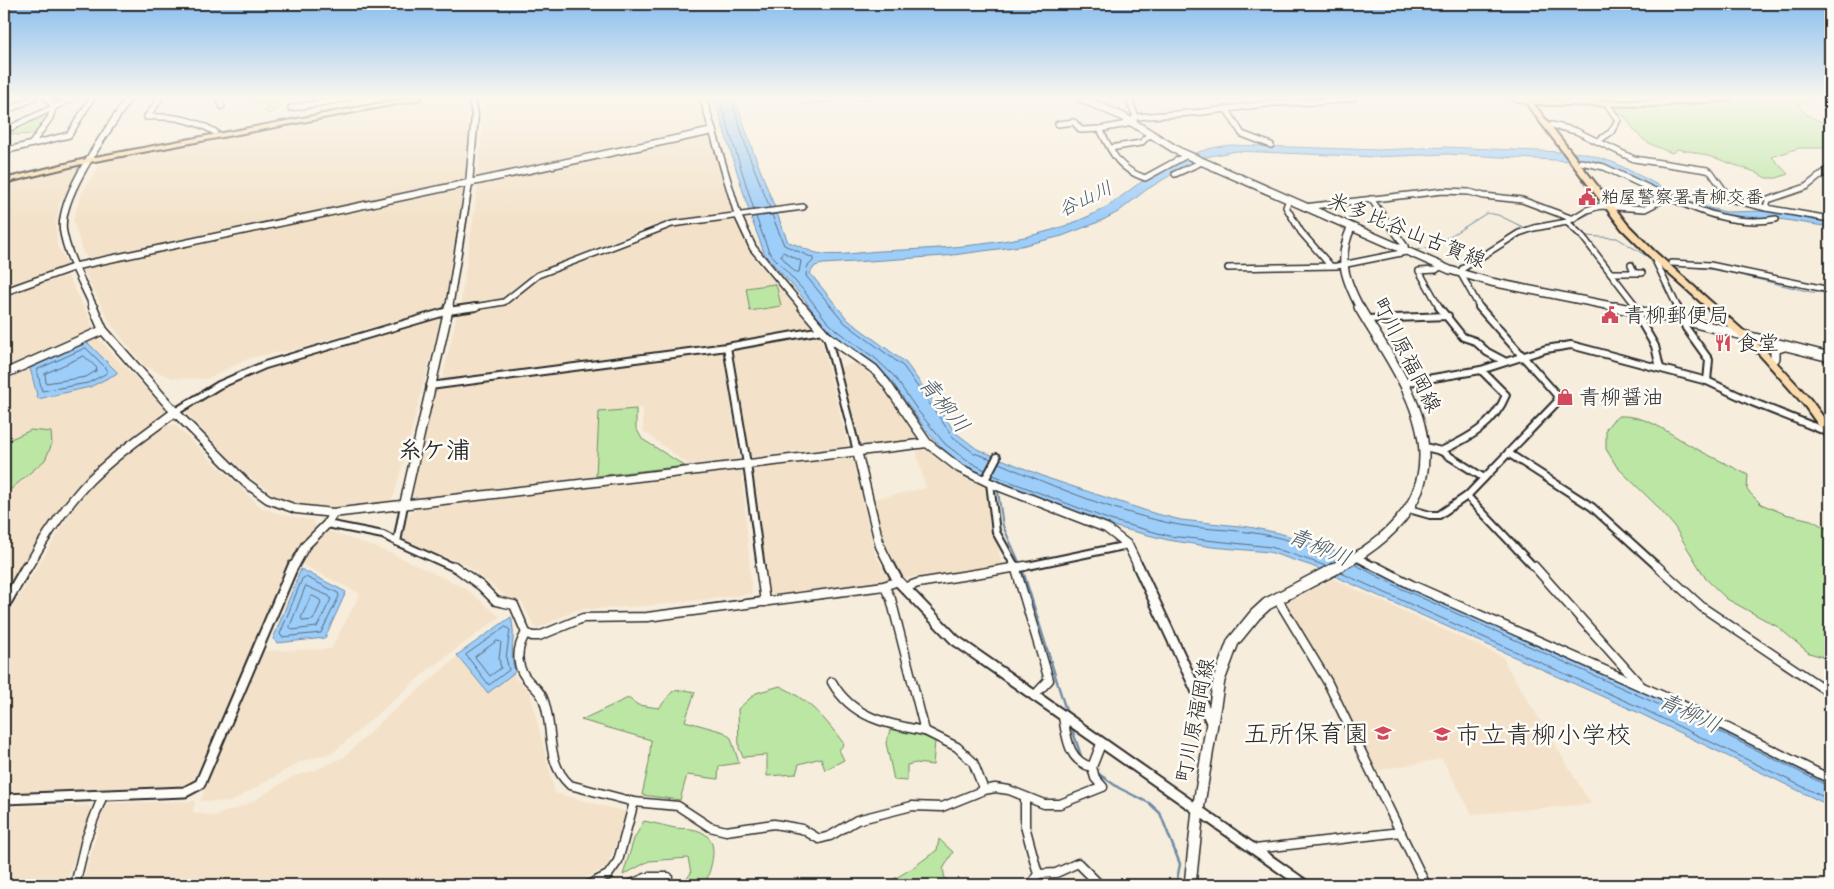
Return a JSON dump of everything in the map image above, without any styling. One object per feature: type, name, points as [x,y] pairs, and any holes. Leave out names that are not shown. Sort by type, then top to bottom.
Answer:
[{"type":"main road","points":[[4,176],[178,139]]},
{"type":"main road","points":[[4,181],[92,157],[189,139]]},
{"type":"main road","name":"米多比谷山古賀線","points":[[1160,139],[1202,162],[1440,267],[1461,274],[1491,282],[1683,320],[1830,357]]},
{"type":"main road","points":[[1560,139],[1625,227],[1651,253],[1723,317],[1794,387],[1830,433]]},
{"type":"main road","points":[[1562,139],[1574,157]]},
{"type":"main road","points":[[1611,206],[1645,240],[1775,358],[1803,387],[1830,421]]},
{"type":"main road","name":"町川原福岡線","points":[[1190,885],[1198,810],[1211,722],[1219,680],[1233,642],[1255,615],[1277,598],[1354,558],[1392,531],[1410,509],[1422,482],[1425,447],[1420,421],[1403,383],[1347,281],[1344,248],[1351,228]]},
{"type":"main road","points":[[1707,326],[1720,325],[1723,323],[1723,317]]},
{"type":"main road","points":[[1775,358],[1775,349],[1784,346]]},
{"type":"street","points":[[32,143],[35,139]]},
{"type":"street","points":[[4,150],[48,139]]},
{"type":"street","points":[[103,139],[70,195],[63,216],[63,233],[103,330],[175,412],[246,483],[268,499],[296,509],[333,513],[857,452],[927,442]]},
{"type":"street","points":[[397,542],[448,311],[469,184],[473,139]]},
{"type":"street","points":[[4,292],[76,266],[678,139]]},
{"type":"street","points":[[715,139],[753,248],[825,333],[874,369],[927,442],[959,468],[1106,528],[1128,545],[1211,722]]},
{"type":"street","points":[[1106,139],[1121,168],[1145,178],[1187,155]]},
{"type":"street","points":[[1110,148],[1141,143],[1145,139]]},
{"type":"street","points":[[1258,139],[1271,144]]},
{"type":"street","points":[[1595,139],[1634,159],[1707,170],[1711,172],[1730,199],[1766,208],[1830,219]]},
{"type":"street","points":[[1574,157],[1604,167],[1690,208],[1716,216],[1753,221],[1776,219]]},
{"type":"street","points":[[1175,174],[1202,162]]},
{"type":"street","points":[[1766,208],[1768,200],[1806,187],[1830,168]]},
{"type":"street","points":[[1304,207],[1443,191],[1469,192],[1484,196],[1522,200],[1570,221],[1633,302],[1655,346],[1660,368]]},
{"type":"street","points":[[1410,509],[1430,515],[1439,515],[1467,496],[1558,401],[1556,394],[1478,305],[1461,274],[1462,269],[1519,233],[1570,221],[1587,210],[1611,206],[1645,209],[1668,197]]},
{"type":"street","points":[[1228,268],[1329,264],[1337,266],[1406,252],[1405,246],[1371,199]]},
{"type":"street","points":[[1290,200],[1286,208],[1292,219],[1329,264]]},
{"type":"street","points":[[4,606],[35,552],[76,496],[104,467],[175,412],[219,385],[265,364],[448,311],[504,302],[538,275],[672,224],[803,207]]},
{"type":"street","points":[[1651,253],[1693,340],[1705,352],[1709,360],[1707,380]]},
{"type":"street","points":[[1671,264],[1713,266],[1801,286],[1830,290]]},
{"type":"street","points":[[1631,265],[1634,272]]},
{"type":"street","points":[[1440,267],[1436,270],[1419,270],[1436,303],[1464,337],[1475,341],[1487,352],[1504,362]]},
{"type":"street","points":[[1611,274],[1642,272]]},
{"type":"street","points":[[1367,319],[1448,316]]},
{"type":"street","points":[[4,374],[103,330]]},
{"type":"street","points":[[430,386],[825,333]]},
{"type":"street","points":[[825,333],[880,546],[898,581],[904,588],[955,640],[1305,885]]},
{"type":"street","points":[[1403,383],[1481,370],[1546,349],[1571,345],[1707,380],[1752,402],[1830,433]]},
{"type":"street","points":[[727,347],[747,464],[765,602]]},
{"type":"street","points":[[1441,451],[1484,428],[1493,420],[1505,400],[1506,395],[1481,370]]},
{"type":"street","points":[[1425,447],[1441,451],[1484,478]]},
{"type":"street","points":[[1508,453],[1592,507],[1702,607],[1830,693]]},
{"type":"street","points":[[997,457],[987,479],[996,532],[1016,568],[1049,680],[1034,696]]},
{"type":"street","points":[[1467,496],[1562,596],[1644,689]]},
{"type":"street","points":[[4,799],[185,792],[200,784],[290,572],[305,546],[327,524],[333,513]]},
{"type":"street","points":[[327,524],[383,535],[452,565],[481,586],[496,601],[514,605],[526,633],[532,636],[540,636],[583,618],[647,617],[884,586],[898,581]]},
{"type":"street","points":[[904,588],[918,583],[1016,568],[1128,545]]},
{"type":"street","points":[[1354,558],[1672,700],[1830,779]]},
{"type":"street","points":[[884,586],[891,599],[924,731]]},
{"type":"street","points":[[1277,598],[1327,681],[1426,885]]},
{"type":"street","points":[[526,633],[518,653],[523,674],[529,683],[542,694],[545,702],[552,749],[560,776],[570,785],[634,802],[678,806],[710,827],[726,831],[774,824],[802,829],[819,838],[831,836],[857,820],[912,806],[942,807],[984,790],[995,788],[1009,790],[1044,804],[1060,804],[1103,787],[1095,778],[1092,767],[1101,744]]},
{"type":"street","points":[[832,682],[841,698],[854,708],[874,718],[898,726],[924,731],[957,747],[974,762],[984,790]]},
{"type":"street","points":[[1063,717],[1075,760],[1083,766],[1092,767]]},
{"type":"street","points":[[75,885],[86,839],[103,796]]},
{"type":"street","points":[[1025,798],[1023,808],[1029,843],[1038,874],[1031,885]]},
{"type":"street","points":[[588,885],[608,875],[618,861],[634,802]]},
{"type":"street","points":[[1255,849],[1400,832]]},
{"type":"street","points":[[1038,874],[1056,873],[1078,863],[1100,885]]},
{"type":"street","points":[[629,885],[643,878],[661,874],[668,877]]},
{"type":"shaded area","points":[[218,139],[468,139],[465,181],[463,183],[88,259],[83,253],[73,220],[83,191],[103,161]]},
{"type":"shaded area","points":[[481,139],[661,139],[477,178]]},
{"type":"shaded area","points":[[690,139],[711,139],[732,214],[674,220],[648,227],[535,273],[500,299],[460,307],[478,186]]},
{"type":"shaded area","points":[[76,166],[81,168],[59,204],[56,223],[57,246],[68,265],[4,288],[4,184]]},
{"type":"shaded area","points":[[463,188],[444,310],[398,323],[379,325],[308,347],[250,358],[207,379],[172,378],[144,366],[112,326],[83,270],[93,265]]},
{"type":"shaded area","points":[[736,219],[753,257],[815,329],[604,362],[442,382],[457,314],[504,304],[541,279],[671,227]]},
{"type":"shaded area","points":[[68,276],[93,326],[89,333],[4,370],[4,294]]},
{"type":"shaded area","points":[[441,318],[394,496],[389,502],[338,508],[310,507],[278,497],[248,476],[187,414],[189,407],[214,391],[260,369],[362,339],[401,331]]},
{"type":"shaded area","points":[[820,335],[848,446],[750,458],[733,349]]},
{"type":"shaded area","points":[[97,337],[166,410],[165,416],[100,464],[69,494],[4,598],[4,495],[45,460],[31,430],[4,442],[4,379],[23,368]]},
{"type":"shaded area","points":[[723,351],[739,459],[689,465],[643,431],[643,408],[599,412],[596,476],[415,498],[408,494],[434,392],[437,390]]},
{"type":"shaded area","points":[[856,363],[877,380],[915,435],[914,440],[864,447],[860,445],[839,367]]},
{"type":"shaded area","points":[[175,425],[262,508],[288,516],[313,520],[316,527],[293,555],[196,777],[183,786],[4,793],[4,620],[74,508],[100,475],[164,426]]},
{"type":"shaded area","points":[[926,450],[953,471],[986,487],[1002,567],[904,578],[885,545],[874,499],[926,488],[916,451]]},
{"type":"shaded area","points":[[843,456],[853,461],[875,554],[888,578],[877,583],[774,596],[769,593],[751,471],[755,466]]},
{"type":"shaded area","points":[[739,469],[742,471],[752,594],[645,606],[576,610],[536,629],[522,602],[505,596],[465,564],[403,542],[407,516],[420,506]]},
{"type":"shaded area","points":[[326,530],[391,553],[465,588],[500,617],[428,670],[334,752],[300,762],[231,802],[200,801],[263,651],[331,649],[360,594],[301,564],[312,544]]},
{"type":"shaded area","points":[[1333,579],[1503,657],[1591,804],[1472,814],[1442,759],[1374,771],[1352,722],[1286,603]]},
{"type":"shaded area","points":[[507,622],[508,658],[515,678],[530,692],[555,793],[627,812],[607,867],[571,885],[82,885],[104,808],[110,803],[195,801],[193,812],[214,816],[246,805],[294,776],[316,770],[344,757],[385,718],[456,658]]},
{"type":"shaded area","points":[[88,805],[92,809],[65,885],[4,885],[4,807]]},
{"type":"green space","points":[[1830,139],[1830,148],[1799,148],[1772,157],[1788,174],[1777,178],[1766,178],[1755,172],[1694,152],[1677,149],[1672,153],[1644,140]]},
{"type":"green space","points":[[774,284],[777,288],[781,306],[750,311],[746,288]]},
{"type":"green space","points":[[636,409],[636,428],[642,439],[685,466],[596,476],[599,412]]},
{"type":"green space","points":[[1619,416],[1639,418],[1649,422],[1748,475],[1747,490],[1761,504],[1785,514],[1811,520],[1830,530],[1830,659],[1809,653],[1778,627],[1727,599],[1706,579],[1674,526],[1656,505],[1617,467],[1606,449],[1606,429]]},
{"type":"green space","points":[[31,430],[51,432],[52,444],[45,460],[4,495],[4,442]]},
{"type":"green space","points":[[780,686],[800,697],[816,710],[830,726],[844,744],[839,750],[844,760],[825,770],[821,758],[799,764],[796,774],[767,776],[767,755],[743,757],[739,748],[738,709],[756,693]]},
{"type":"green space","points":[[685,690],[695,692],[685,721],[724,732],[731,738],[739,763],[719,766],[718,779],[687,775],[680,800],[642,795],[649,763],[651,740],[581,720],[628,698],[638,705],[659,708],[673,691]]},
{"type":"green space","points":[[891,727],[918,734],[935,741],[933,765],[916,763],[907,765],[907,781],[894,780],[886,743]]},
{"type":"green space","points":[[644,821],[675,828],[691,829],[701,832],[708,837],[712,843],[713,851],[705,885],[682,885],[691,873],[688,858],[649,861],[623,875],[634,839]]},
{"type":"green space","points":[[939,839],[953,852],[943,869],[945,879],[955,885],[884,885],[911,869],[937,850]]},
{"type":"water","name":"青柳川","points":[[727,139],[749,139],[788,242],[823,254],[965,246],[1023,237],[1051,230],[1078,221],[1103,209],[1145,180],[1192,154],[1231,145],[1379,150],[1446,147],[1584,153],[1615,163],[1693,203],[1713,209],[1726,212],[1768,211],[1830,221],[1830,227],[1773,218],[1752,219],[1712,215],[1588,162],[1448,154],[1375,157],[1237,151],[1205,157],[1184,167],[1146,190],[1118,212],[1101,221],[1062,236],[1021,246],[945,256],[823,264],[815,266],[810,273],[848,320],[906,363],[956,433],[977,449],[1050,479],[1153,513],[1181,520],[1249,527],[1279,533],[1339,552],[1724,729],[1830,783],[1830,806],[1637,712],[1312,566],[1269,552],[1212,547],[1168,540],[1108,525],[991,480],[963,465],[942,448],[928,433],[890,379],[872,362],[834,335],[822,323],[800,294],[765,255]]},
{"type":"water","points":[[87,342],[118,373],[90,387],[38,399],[30,368]]},
{"type":"water","points":[[301,569],[346,592],[325,638],[277,643],[273,639]]},
{"type":"water","points":[[511,617],[513,625],[512,657],[515,672],[488,693],[457,655]]},
{"type":"waterway","points":[[1650,209],[1659,204]]},
{"type":"waterway","points":[[1413,251],[1434,246],[1487,213],[1498,215],[1527,229]]},
{"type":"waterway","points":[[1571,223],[1591,213]]},
{"type":"waterway","points":[[1301,227],[1330,261],[1333,263],[1342,261]]},
{"type":"waterway","points":[[1586,236],[1617,238],[1645,255],[1652,257]]},
{"type":"waterway","points":[[1347,261],[1396,252]]},
{"type":"waterway","points":[[1685,266],[1723,271],[1811,292],[1830,293]]},
{"type":"waterway","points":[[998,491],[1003,526],[1020,564]]},
{"type":"waterway","points":[[1023,571],[1067,714]]},
{"type":"waterway","points":[[1071,726],[1082,759]]},
{"type":"waterway","points":[[1096,772],[1119,788],[1149,803],[1160,813],[1180,864],[1176,885]]},
{"type":"place","name":"粕屋警察署青柳交番","points":[[1587,197]]},
{"type":"place","name":"青柳郵便局","points":[[1610,315]]},
{"type":"place","name":"食堂","points":[[1723,343]]},
{"type":"place","name":"青柳醤油","points":[[1565,397]]},
{"type":"place","name":"五所保育園","points":[[1383,733]]},
{"type":"place","name":"市立青柳小学校","points":[[1442,734]]},
{"type":"district","name":"糸ケ浦","points":[[434,450]]},
{"type":"water label","name":"谷山川","points":[[1085,198]]}]
